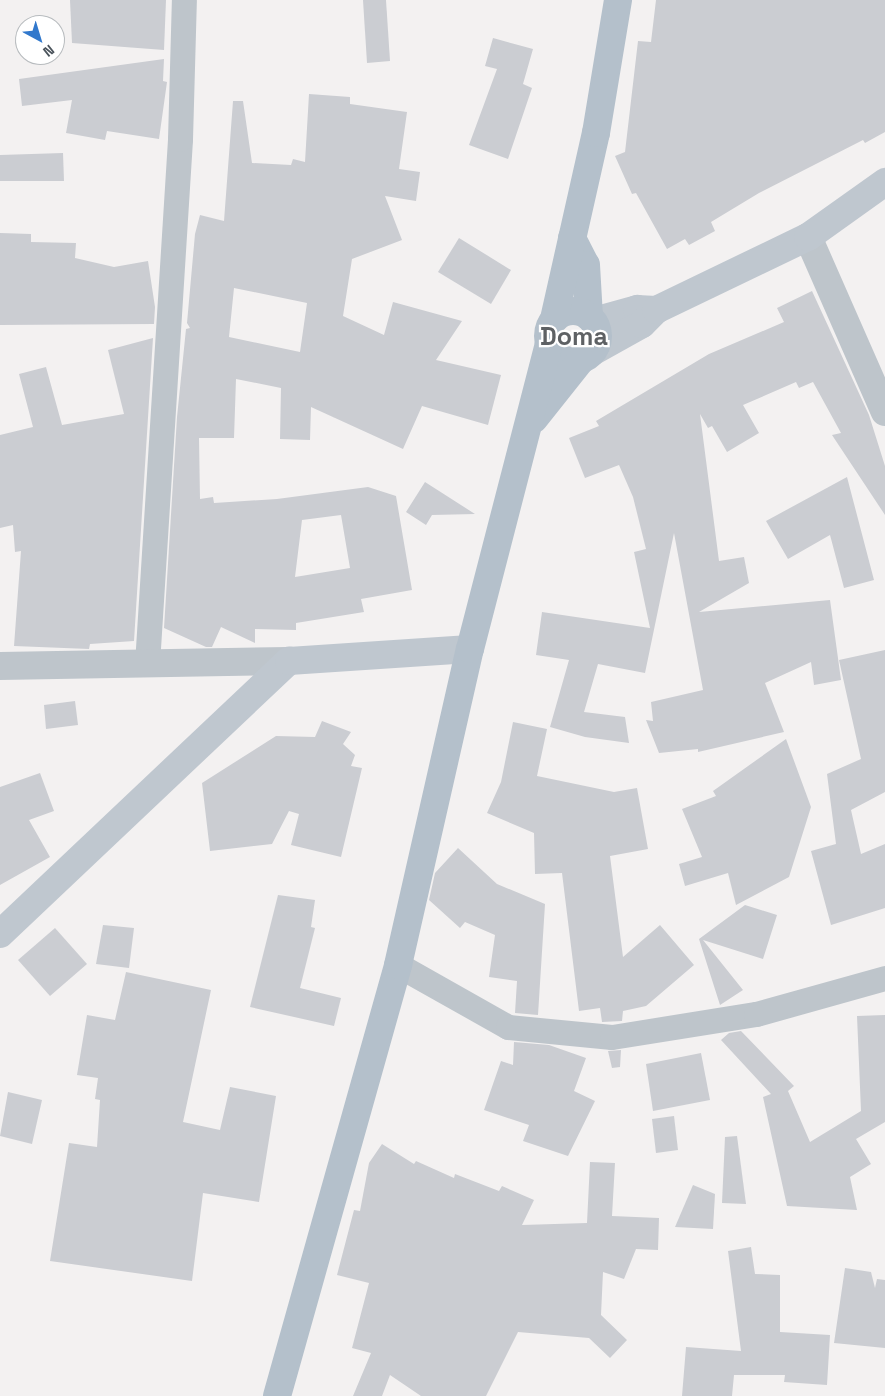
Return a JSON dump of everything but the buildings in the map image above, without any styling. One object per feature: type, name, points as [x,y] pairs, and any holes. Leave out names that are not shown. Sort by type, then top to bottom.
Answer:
[{"type":"main road","points":[[278,1396],[398,965],[470,649],[551,332],[596,133],[618,0]]},
{"type":"main road","points":[[551,332],[556,355],[568,361],[587,356],[642,324],[656,310],[808,237],[885,182]]},
{"type":"main road","points":[[528,426],[587,356],[598,332],[592,319],[586,265],[572,238]]},
{"type":"main road","points":[[551,332],[571,312],[592,319],[637,309],[656,310]]},
{"type":"main road","points":[[0,934],[289,661],[470,649]]},
{"type":"street","points":[[147,664],[180,139],[184,0]]},
{"type":"street","points":[[808,237],[885,412]]},
{"type":"street","points":[[0,666],[289,661]]},
{"type":"street","points":[[398,965],[508,1027],[612,1037],[756,1014],[885,978]]},
{"type":"district","name":"Doma","points":[[574,336]]}]
